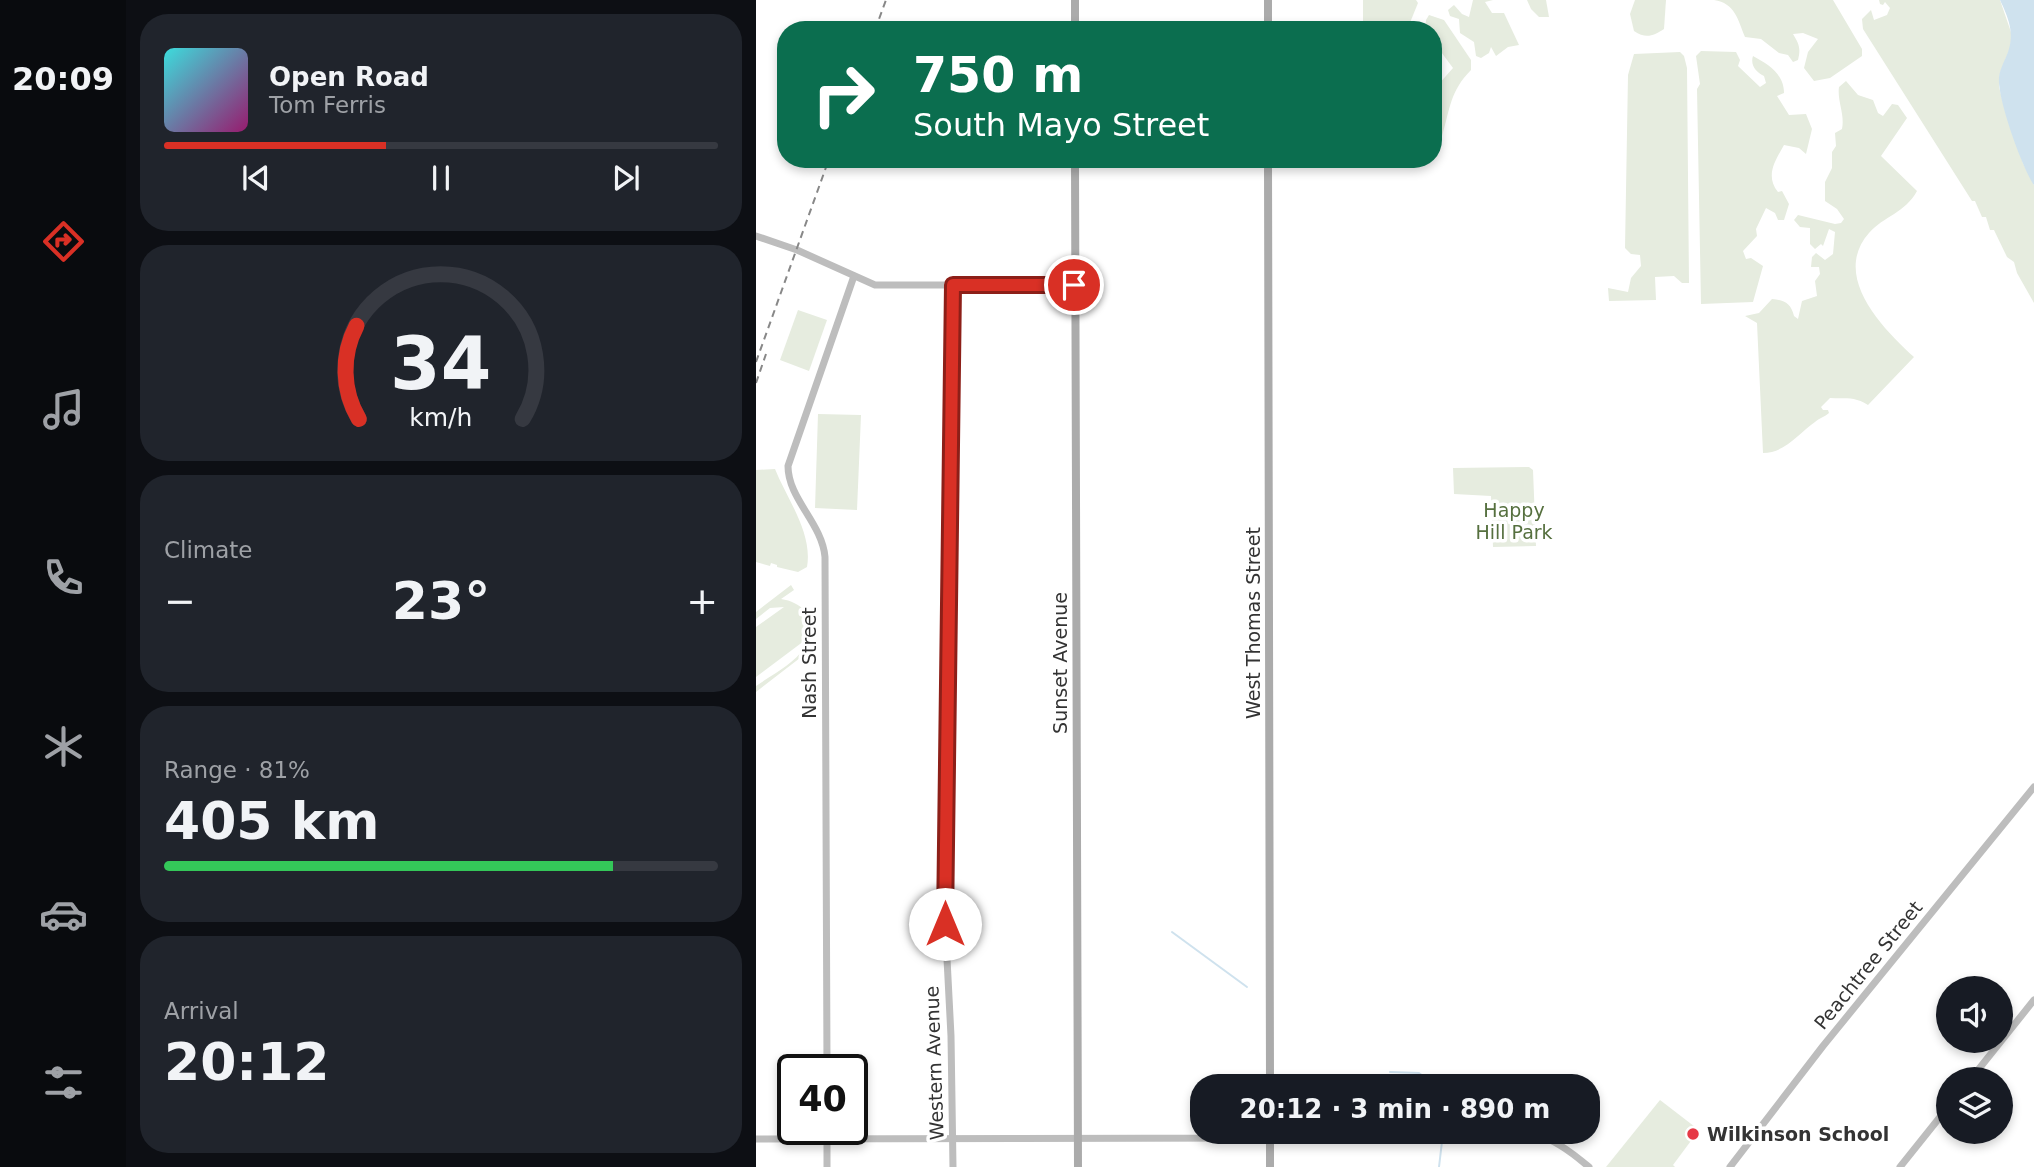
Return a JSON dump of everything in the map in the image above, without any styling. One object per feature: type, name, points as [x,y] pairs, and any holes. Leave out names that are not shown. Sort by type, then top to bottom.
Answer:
[{"type":"main road","points":[[1075,0],[1075,21]]},
{"type":"main road","points":[[1268,0],[1268,21]]},
{"type":"main road","name":"Sunset Avenue","points":[[1075,168],[1078,1167]]},
{"type":"main road","name":"West Thomas Street","points":[[1268,168],[1270,1074]]},
{"type":"main road","points":[[1270,1144],[1270,1167]]},
{"type":"street","points":[[756,236],[797,250],[875,285],[1074,285]]},
{"type":"street","name":"Nash Street","points":[[827,1054],[825,557],[817,530],[792,484],[788,466],[854,276]]},
{"type":"street","name":"Western Avenue","points":[[953,285],[953,465],[945,907],[953,1167]]},
{"type":"street","name":"Peachtree Street","points":[[1730,1167],[1823,1046],[2034,787]]},
{"type":"street","points":[[1980,1067],[2034,1000]]},
{"type":"street","points":[[1900,1167],[1936,1122]]},
{"type":"street","points":[[868,1138],[1190,1136]]},
{"type":"street","points":[[756,1139],[777,1139]]},
{"type":"street","points":[[1560,1144],[1590,1167]]},
{"type":"street","points":[[827,1145],[827,1167]]},
{"type":"green space","points":[[1363,0],[1416,0],[1418,3],[1411,21],[1363,21]]},
{"type":"green space","points":[[1473,0],[1493,0],[1485,2],[1492,13],[1504,13],[1519,45],[1508,47],[1496,56],[1491,47],[1489,53],[1481,58],[1476,56],[1474,42],[1460,33],[1459,19],[1450,16],[1448,10],[1454,5],[1469,17]]},
{"type":"green space","points":[[1527,0],[1546,0],[1549,17],[1539,17]]},
{"type":"green space","points":[[1635,0],[1666,0],[1664,29],[1649,36],[1634,31],[1630,14]]},
{"type":"green space","points":[[1714,0],[1833,0],[1862,49],[1862,56],[1830,78],[1814,81],[1804,68],[1808,52],[1818,39],[1803,33],[1793,34],[1799,52],[1798,60],[1793,62],[1788,55],[1779,53],[1761,39],[1745,37],[1731,9]]},
{"type":"green space","points":[[1879,0],[2000,0],[2012,35],[2000,73],[1999,87],[2023,163],[2034,185],[2034,303],[2017,273],[2014,262],[2007,257],[1994,230],[1990,230],[1986,217],[1982,217],[1975,201],[1972,201],[1863,29],[1862,19],[1871,10],[1874,20],[1887,15],[1890,8],[1885,2],[1880,4]]},
{"type":"green space","points":[[1429,15],[1444,20],[1471,60],[1471,70],[1459,85],[1442,136],[1442,80],[1453,68],[1442,53],[1442,21],[1426,20]]},
{"type":"green space","points":[[1701,51],[1736,52],[1740,60],[1738,66],[1760,87],[1766,83],[1764,76],[1753,65],[1753,56],[1764,62],[1781,80],[1784,93],[1777,96],[1789,115],[1806,114],[1812,129],[1806,154],[1799,148],[1784,145],[1773,168],[1774,186],[1778,192],[1782,191],[1789,204],[1784,220],[1778,220],[1775,213],[1766,208],[1756,229],[1757,236],[1743,251],[1746,259],[1751,258],[1763,266],[1753,302],[1701,304],[1697,89],[1700,84],[1696,56]]},
{"type":"green space","points":[[1680,52],[1687,68],[1689,283],[1682,283],[1674,276],[1655,277],[1656,300],[1609,301],[1608,288],[1628,292],[1631,278],[1641,266],[1640,255],[1631,254],[1625,248],[1628,75],[1634,54]]},
{"type":"green space","points":[[1846,81],[1858,95],[1873,100],[1878,113],[1883,116],[1892,104],[1898,105],[1907,118],[1881,156],[1917,191],[1907,204],[1869,233],[1859,250],[1856,267],[1858,284],[1876,317],[1914,357],[1868,405],[1854,399],[1830,398],[1821,407],[1829,413],[1785,446],[1763,453],[1757,323],[1745,316],[1759,313],[1772,299],[1786,303],[1798,319],[1802,301],[1817,296],[1815,281],[1820,274],[1819,267],[1811,267],[1812,257],[1816,253],[1825,260],[1833,254],[1835,232],[1829,229],[1823,246],[1821,244],[1815,249],[1810,244],[1810,228],[1800,227],[1794,220],[1798,215],[1835,224],[1844,219],[1837,209],[1825,201],[1825,182],[1832,168],[1832,152],[1836,146],[1835,133],[1842,129],[1839,87]]},
{"type":"green space","points":[[798,310],[827,320],[809,371],[780,360]]},
{"type":"green space","points":[[818,414],[861,415],[857,510],[815,508]]},
{"type":"green space","name":"Happy Hill Park","points":[[1529,467],[1533,470],[1536,546],[1493,547],[1491,496],[1454,494],[1453,468]]},
{"type":"green space","points":[[775,469],[798,516],[806,542],[807,567],[798,572],[771,563],[770,566],[756,562],[756,470]]},
{"type":"green space","points":[[791,585],[794,590],[781,599],[798,605],[805,611],[813,625],[812,642],[809,651],[756,692],[756,686],[801,653],[808,638],[756,677],[756,627],[784,607],[770,608],[756,619],[756,612]]},
{"type":"green space","points":[[1660,1100],[1699,1130],[1673,1165],[1675,1167],[1606,1167]]},
{"type":"water","points":[[2000,0],[2034,0],[2034,185],[2011,132],[1999,87],[2000,74],[2011,38],[2008,19]]},
{"type":"waterway","points":[[1172,932],[1247,987]]},
{"type":"waterway","points":[[1390,1072],[1420,1074]]},
{"type":"waterway","points":[[1439,1167],[1442,1144]]},
{"type":"railway","points":[[878,21],[886,0]]},
{"type":"railway","points":[[756,362],[826,168]]},
{"type":"railway","points":[[756,383],[766,354]]},
{"type":"place","name":"Wilkinson School","points":[[1693,1134]]},
{"type":"route","points":[[945,924],[953,465],[953,285],[1074,285]]}]
